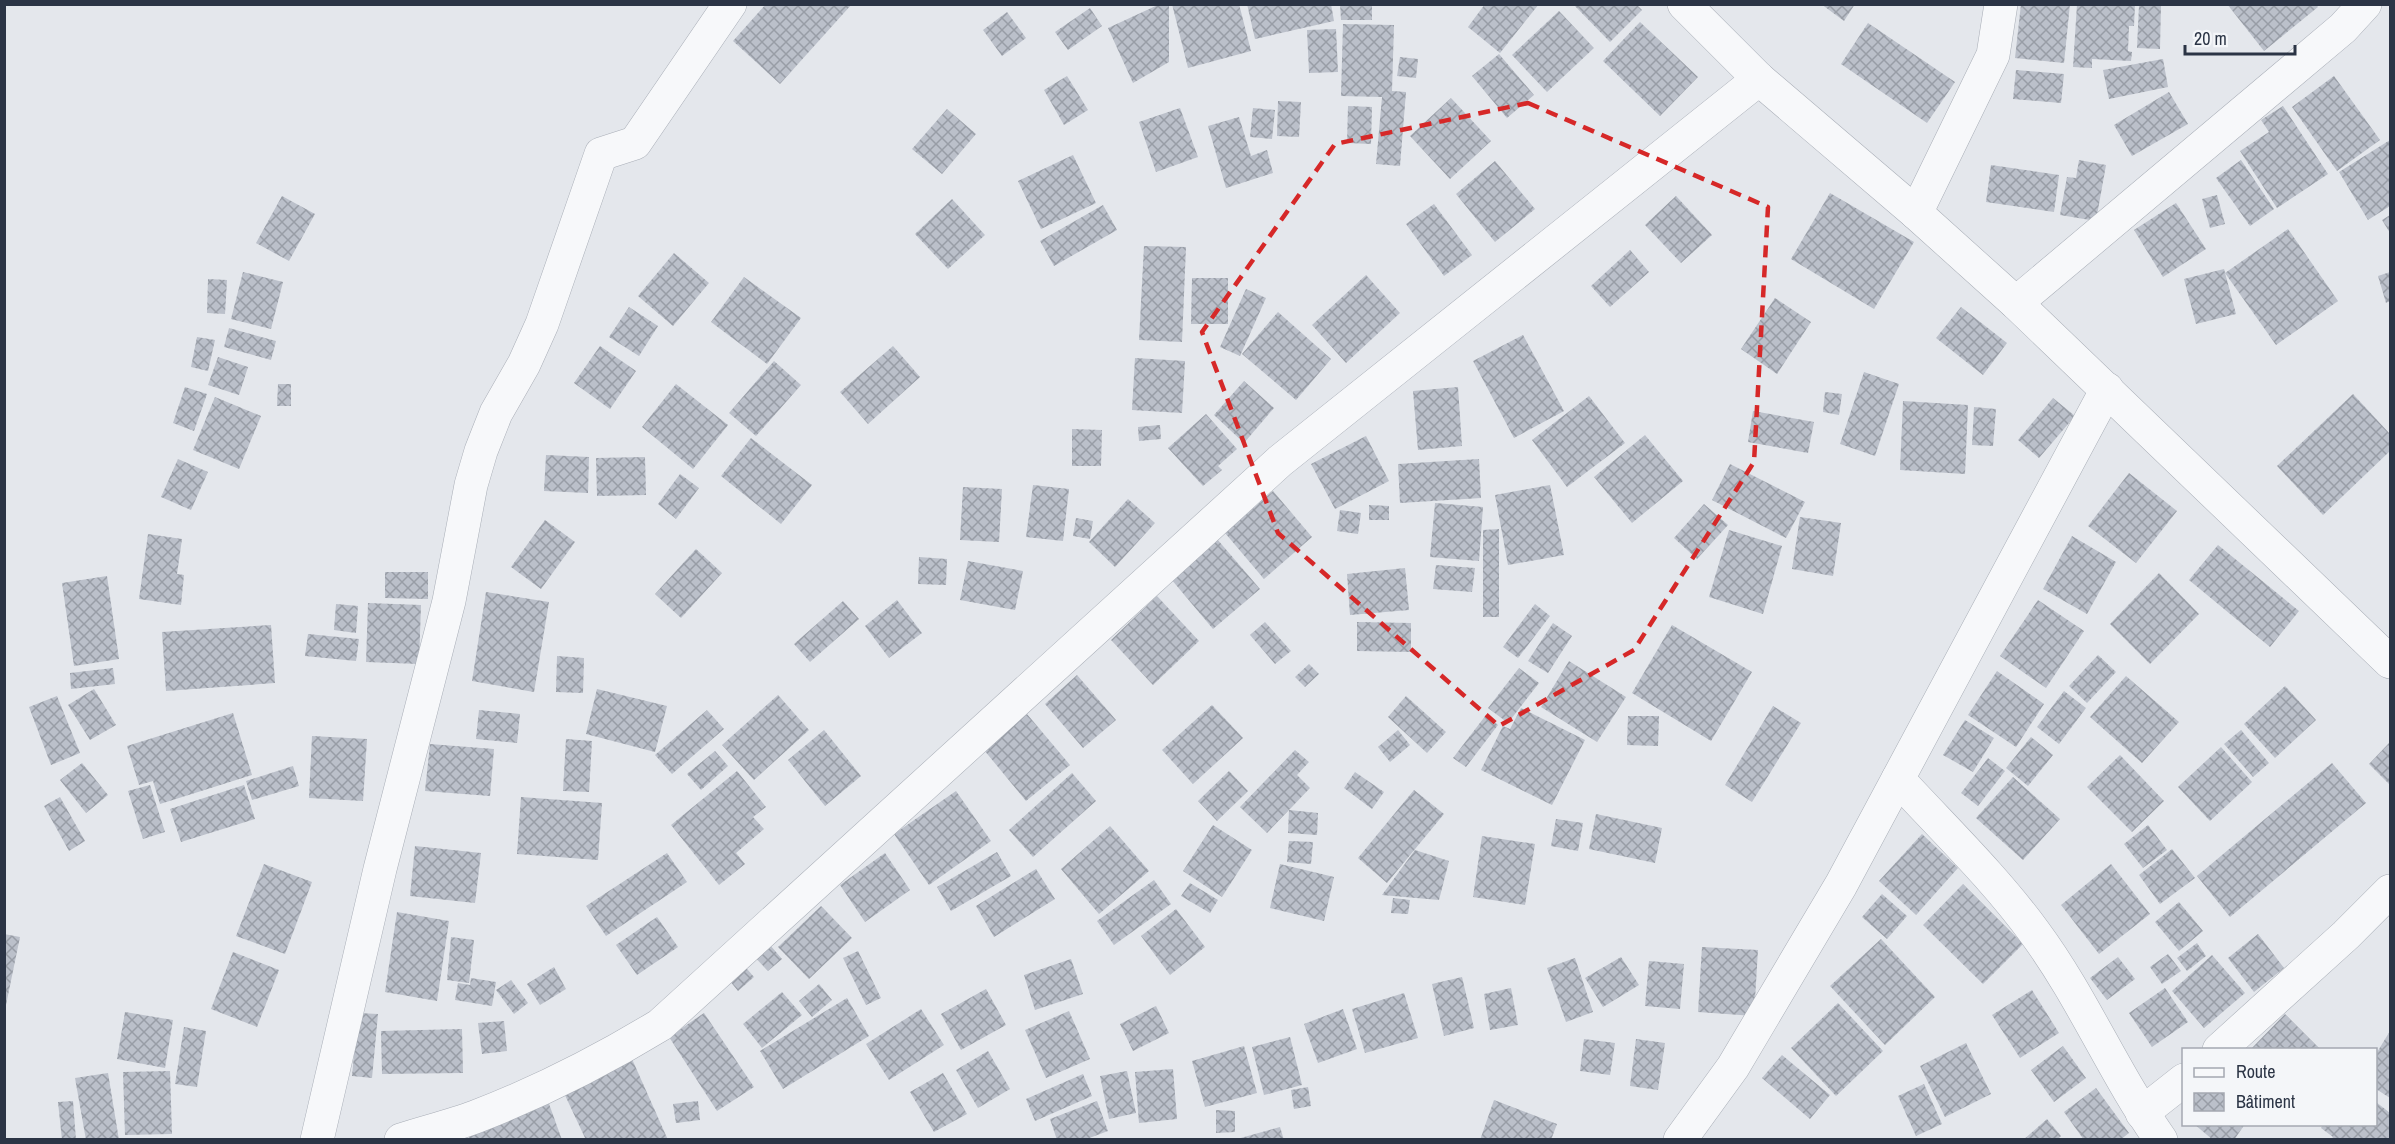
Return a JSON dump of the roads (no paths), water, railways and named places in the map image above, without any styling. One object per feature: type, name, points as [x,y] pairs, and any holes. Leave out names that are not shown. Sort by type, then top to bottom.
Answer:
[{"type":"street","points":[[317,1140],[380,869],[448,601],[471,485],[481,451],[496,413],[524,364],[542,324],[601,154],[635,143],[730,4]]},
{"type":"street","points":[[1684,4],[1759,79],[1916,213],[2016,303],[2391,662]]},
{"type":"street","points":[[1916,213],[1993,55],[2001,4]]},
{"type":"street","points":[[2016,303],[2343,28],[2365,4]]},
{"type":"street","points":[[401,1140],[475,1117],[556,1083],[609,1056],[660,1025],[1280,461],[1759,79]]},
{"type":"street","points":[[1680,1140],[1733,1067],[1841,885],[2107,389]]},
{"type":"street","points":[[1898,779],[2005,895],[2035,933],[2062,972],[2142,1113],[2161,1140]]},
{"type":"street","points":[[2220,1048],[2346,935],[2391,891]]},
{"type":"street","points":[[2142,1113],[2182,1082]]}]
